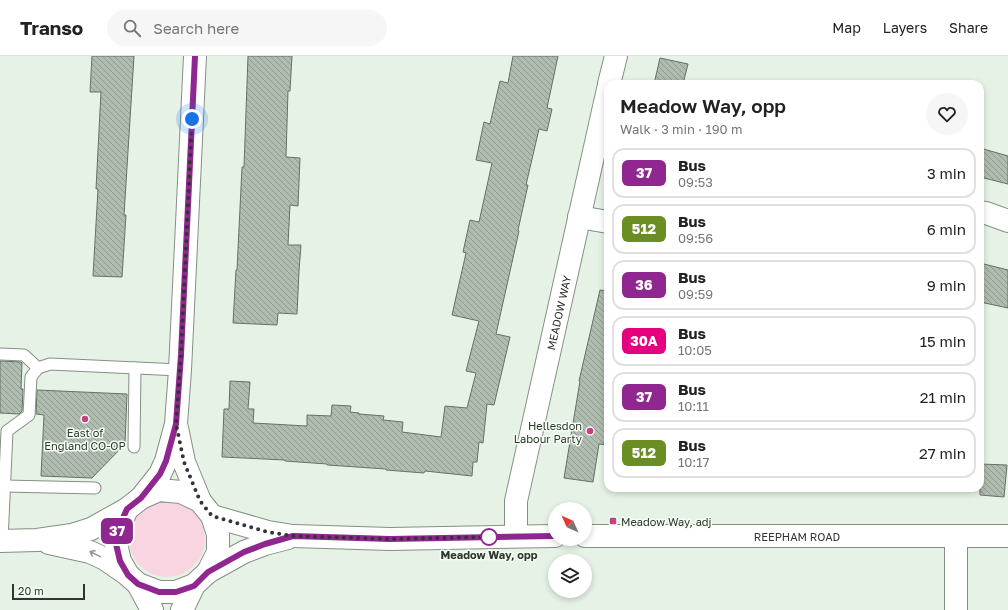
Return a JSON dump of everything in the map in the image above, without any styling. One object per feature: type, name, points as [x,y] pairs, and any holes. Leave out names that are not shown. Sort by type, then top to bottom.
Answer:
[{"type":"street","points":[[152,610],[120,561],[116,544],[118,529],[134,503],[160,474],[166,461],[176,424],[180,370],[195,56]]},
{"type":"street","points":[[610,80],[616,56]]},
{"type":"street","name":"MEADOW WAY","points":[[516,536],[516,501],[604,107]]},
{"type":"street","points":[[984,213],[1008,221]]},
{"type":"street","points":[[579,217],[604,221]]},
{"type":"street","points":[[176,424],[184,462],[218,534],[218,552],[182,610]]},
{"type":"street","points":[[1,541],[37,540],[72,535],[91,529],[159,490],[181,492],[206,509],[268,532],[293,536],[390,539],[548,536]]},
{"type":"street","points":[[37,540],[90,552],[105,559],[133,579],[159,592],[176,592],[201,579],[244,552],[293,536]]},
{"type":"street","name":"REEPHAM ROAD","points":[[592,536],[1008,536]]},
{"type":"street","points":[[956,537],[956,610]]},
{"type":"lane","points":[[0,354],[24,355],[38,368]]},
{"type":"lane","points":[[1,541],[7,431],[29,415],[31,377],[38,368],[50,364],[180,370]]},
{"type":"lane","points":[[134,447],[135,368]]},
{"type":"lane","points":[[4,486],[95,488]]},
{"type":"shaded area","points":[[160,501],[174,501],[188,507],[199,518],[205,532],[205,546],[202,554],[194,566],[188,571],[174,577],[160,577],[146,571],[135,560],[129,546],[129,532],[135,518],[146,507]]},
{"type":"building","points":[[92,56],[134,56],[124,215],[126,215],[122,277],[93,276],[98,189],[96,189],[101,92],[90,92]]},
{"type":"building","points":[[248,56],[292,56],[290,91],[288,91],[286,157],[300,158],[298,206],[290,205],[288,245],[301,245],[297,314],[278,313],[277,325],[233,323],[242,167],[244,167]]},
{"type":"building","points":[[513,56],[558,56],[547,108],[552,109],[547,131],[539,129],[526,185],[528,185],[519,231],[496,334],[510,337],[494,405],[487,404],[483,443],[479,442],[477,462],[473,462],[472,476],[425,471],[424,473],[327,465],[285,460],[222,457],[224,409],[229,409],[230,381],[250,382],[248,409],[254,409],[253,423],[307,426],[307,415],[331,416],[332,405],[351,406],[350,412],[384,416],[383,420],[403,422],[402,432],[441,437],[445,406],[467,408],[476,373],[466,371],[479,321],[452,315],[466,253],[463,252],[470,220],[479,222],[492,163],[476,160],[484,122],[490,124],[500,81],[508,83]]},
{"type":"building","points":[[660,58],[688,64],[684,80],[655,80]]},
{"type":"building","points":[[984,149],[1008,156],[1008,184],[984,178]]},
{"type":"building","points":[[984,264],[1008,270],[1008,308],[984,303]]},
{"type":"building","name":"Hellesdon Labour Party","points":[[600,290],[604,290],[604,445],[599,444],[593,482],[564,478],[579,381]]},
{"type":"building","points":[[0,361],[22,363],[22,411],[19,414],[0,413]]},
{"type":"building","name":"East of England CO-OP","points":[[37,390],[127,394],[125,444],[92,478],[41,476],[44,415],[36,414]]},
{"type":"building","points":[[984,464],[1007,465],[1004,497],[980,495],[980,492],[984,492]]},
{"type":"bus line","name":"37","points":[[195,56],[181,355],[176,424],[166,461],[160,474],[141,498],[127,509],[118,529],[116,544],[120,561],[128,575],[138,584],[159,592],[176,592],[194,586],[208,572],[244,552],[293,536],[390,539],[548,536]]},
{"type":"place","name":"East of England CO-OP","points":[[85,419]]},
{"type":"place","name":"Hellesdon Labour Party","points":[[590,431]]},
{"type":"place","name":"Meadow Way, adj","points":[[613,521]]},
{"type":"place","name":"Meadow Way, opp","points":[[489,537]]},
{"type":"route","points":[[192,119],[181,355],[176,424],[184,462],[200,501],[212,516],[268,532],[293,536],[390,539],[489,537]]}]
